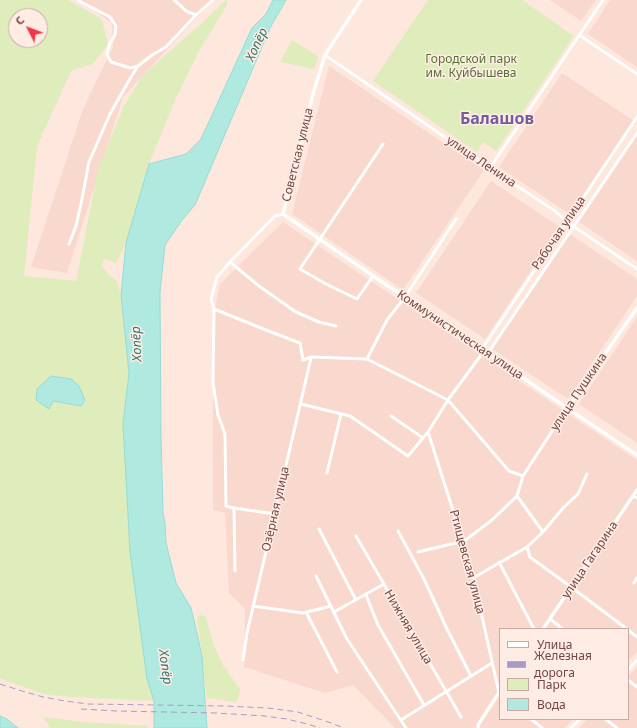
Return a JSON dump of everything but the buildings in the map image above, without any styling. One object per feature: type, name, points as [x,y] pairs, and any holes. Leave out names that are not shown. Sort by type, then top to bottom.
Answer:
[{"type":"street","points":[[174,0],[186,11],[196,15]]},
{"type":"street","points":[[69,244],[76,226],[89,162],[110,114],[138,66],[152,55],[166,47],[196,15],[213,0]]},
{"type":"street","name":"Советская улица","points":[[234,508],[226,506],[225,434],[218,416],[212,383],[214,309],[211,299],[217,277],[275,216],[283,214],[318,73],[325,56],[361,0]]},
{"type":"street","points":[[490,168],[603,0]]},
{"type":"street","points":[[79,1],[110,17],[116,26],[115,35],[109,46],[107,55],[111,62],[130,68],[138,66]]},
{"type":"street","points":[[579,35],[637,74]]},
{"type":"street","name":"улица Ленина","points":[[325,56],[555,211],[567,222],[637,270]]},
{"type":"street","name":"Рабочая улица","points":[[483,350],[637,116]]},
{"type":"street","name":"Рабочая улица","points":[[488,354],[637,133]]},
{"type":"street","points":[[373,276],[357,299],[300,269],[383,144]]},
{"type":"street","name":"Коммунистическая улица","points":[[283,214],[637,455]]},
{"type":"street","points":[[367,359],[387,320],[405,297],[456,219]]},
{"type":"street","points":[[230,262],[259,286],[296,312],[319,322],[336,326]]},
{"type":"street","name":"улица Пушкина","points":[[517,496],[523,476],[567,408],[637,308]]},
{"type":"street","points":[[214,309],[300,343],[303,360],[311,357],[367,359],[448,400],[509,472],[523,476]]},
{"type":"street","points":[[301,404],[350,416],[408,456],[424,438],[448,400],[483,350]]},
{"type":"street","name":"Озёрная улица","points":[[243,660],[253,606],[311,357]]},
{"type":"street","points":[[327,473],[341,414]]},
{"type":"street","points":[[391,416],[424,438]]},
{"type":"street","name":"Ртищевская улица","points":[[428,432],[473,578],[499,688]]},
{"type":"street","points":[[473,578],[527,547],[578,494],[588,474]]},
{"type":"street","name":"улица Гагарина","points":[[544,628],[635,497],[637,490]]},
{"type":"street","points":[[418,552],[463,542],[492,520],[517,496],[543,532]]},
{"type":"street","points":[[235,571],[234,508],[275,514]]},
{"type":"street","points":[[319,529],[356,600]]},
{"type":"street","points":[[398,531],[471,676]]},
{"type":"street","name":"Нижняя улица","points":[[356,536],[461,717]]},
{"type":"street","points":[[527,547],[530,557],[626,628]]},
{"type":"street","points":[[499,562],[533,628]]},
{"type":"street","points":[[316,576],[347,639],[406,728]]},
{"type":"street","points":[[634,583],[637,578]]},
{"type":"street","points":[[334,612],[384,584]]},
{"type":"street","points":[[366,595],[378,625],[424,705]]},
{"type":"street","points":[[253,606],[303,613],[331,606]]},
{"type":"street","points":[[306,612],[337,672]]},
{"type":"street","points":[[550,619],[562,628]]},
{"type":"street","points":[[629,631],[637,637]]},
{"type":"street","points":[[629,669],[637,660]]},
{"type":"street","points":[[401,720],[492,663]]},
{"type":"street","points":[[629,681],[637,687]]},
{"type":"street","points":[[478,728],[478,725],[499,694]]},
{"type":"street","points":[[532,720],[542,728]]},
{"type":"street","points":[[571,728],[579,720]]},
{"type":"street","points":[[606,720],[616,728]]},
{"type":"shaded area","points":[[79,0],[213,0],[123,97],[67,273],[31,267],[83,109],[113,47],[112,23]]},
{"type":"shaded area","points":[[550,0],[596,0],[581,21]]},
{"type":"shaded area","points":[[610,0],[637,0],[637,67],[588,34]]},
{"type":"shaded area","points":[[329,66],[484,170],[403,290],[292,214]]},
{"type":"shaded area","points":[[562,73],[634,121],[571,215],[499,167]]},
{"type":"shaded area","points":[[637,135],[637,261],[579,222]]},
{"type":"shaded area","points":[[491,181],[560,227],[485,339],[416,293]]},
{"type":"shaded area","points":[[283,222],[637,460],[637,652],[629,660],[629,628],[499,628],[499,720],[572,720],[565,728],[395,728],[353,685],[325,693],[244,667],[245,609],[229,593],[225,513],[213,510],[213,318],[220,284]]},
{"type":"shaded area","points":[[568,233],[637,279],[637,296],[568,399],[491,348]]},
{"type":"shaded area","points":[[637,317],[637,443],[579,404]]},
{"type":"shaded area","points":[[637,667],[637,728],[579,728],[586,720],[629,720],[629,675]]},
{"type":"green space","points":[[0,0],[68,0],[102,19],[108,45],[92,64],[71,71],[37,146],[24,276],[76,281],[98,170],[123,108],[143,75],[227,0],[227,5],[199,51],[175,100],[149,164],[126,243],[116,263],[104,259],[101,266],[117,281],[121,295],[129,373],[123,424],[130,552],[147,679],[154,701],[71,697],[44,694],[0,678]],"holes":[[[85,400],[81,406],[52,401]]]},
{"type":"green space","name":"Городской парк им. Куйбышева","points":[[428,0],[522,0],[574,36],[496,151],[483,142],[477,152],[373,81]]},
{"type":"green space","points":[[292,40],[318,56],[315,69],[280,62]]},
{"type":"green space","points":[[202,615],[206,617],[214,646],[223,665],[240,689],[236,702],[207,698],[197,617]]},
{"type":"green space","points":[[43,717],[84,722],[149,726],[149,728],[50,728]]},
{"type":"water","name":"Хопёр","points":[[273,0],[286,0],[270,28],[195,205],[182,220],[165,245],[160,292],[163,513],[166,543],[176,583],[191,608],[202,657],[207,728],[154,728],[154,701],[147,679],[130,552],[123,424],[129,373],[121,295],[126,243],[149,164],[186,154],[201,139],[252,28],[266,14]]},
{"type":"water","points":[[51,376],[71,379],[79,386],[85,400],[81,406],[53,401],[49,409],[36,400],[37,389]]},
{"type":"water","points":[[0,716],[7,719],[18,728],[0,728]]},
{"type":"railway","points":[[0,684],[43,697],[88,704],[268,708],[298,712],[344,728]]},
{"type":"railway","points":[[81,709],[265,716],[287,719],[320,728]]},
{"type":"district","name":"Балашов","points":[[497,119]]}]
